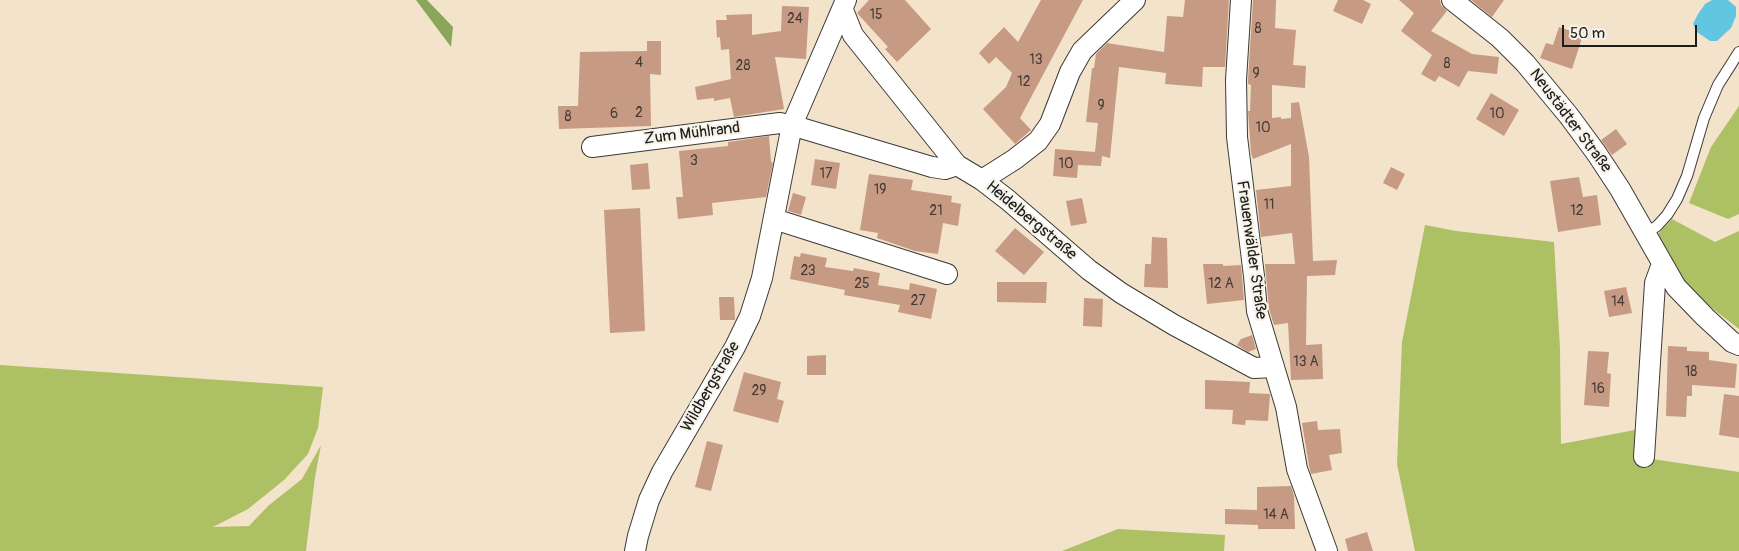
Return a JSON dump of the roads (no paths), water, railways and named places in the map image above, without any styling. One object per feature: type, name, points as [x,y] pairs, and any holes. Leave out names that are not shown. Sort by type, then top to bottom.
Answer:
[{"type":"street","points":[[982,180],[1038,142],[1050,124],[1070,72],[1082,51],[1135,0]]},
{"type":"street","name":"Frauenwälder Straße","points":[[1241,0],[1236,80],[1237,137],[1257,310],[1286,407],[1297,469],[1327,551]]},
{"type":"street","name":"Neustädter Straße","points":[[1452,0],[1500,38],[1537,78],[1598,154],[1676,287],[1732,342],[1739,345]]},
{"type":"street","name":"Heidelbergstraße","points":[[845,5],[853,35],[957,165],[982,180],[1008,200],[1089,270],[1121,293],[1174,325],[1254,368],[1274,367]]},
{"type":"street","name":"Wildbergstraße","points":[[635,551],[649,500],[662,472],[735,347],[750,316],[762,278],[792,125],[845,5]]},
{"type":"street","name":"Zum Mühlrand","points":[[592,147],[780,124],[792,125]]},
{"type":"street","points":[[792,125],[932,167],[945,168],[957,165]]},
{"type":"street","points":[[774,219],[947,274]]},
{"type":"street","points":[[1644,457],[1656,283],[1662,264]]},
{"type":"lane","points":[[1646,233],[1657,226],[1668,215],[1677,200],[1688,176],[1704,118],[1718,85],[1739,52]]},
{"type":"water","points":[[1712,0],[1728,0],[1736,7],[1736,16],[1731,28],[1717,41],[1710,41],[1697,32],[1693,24],[1705,4]]}]
